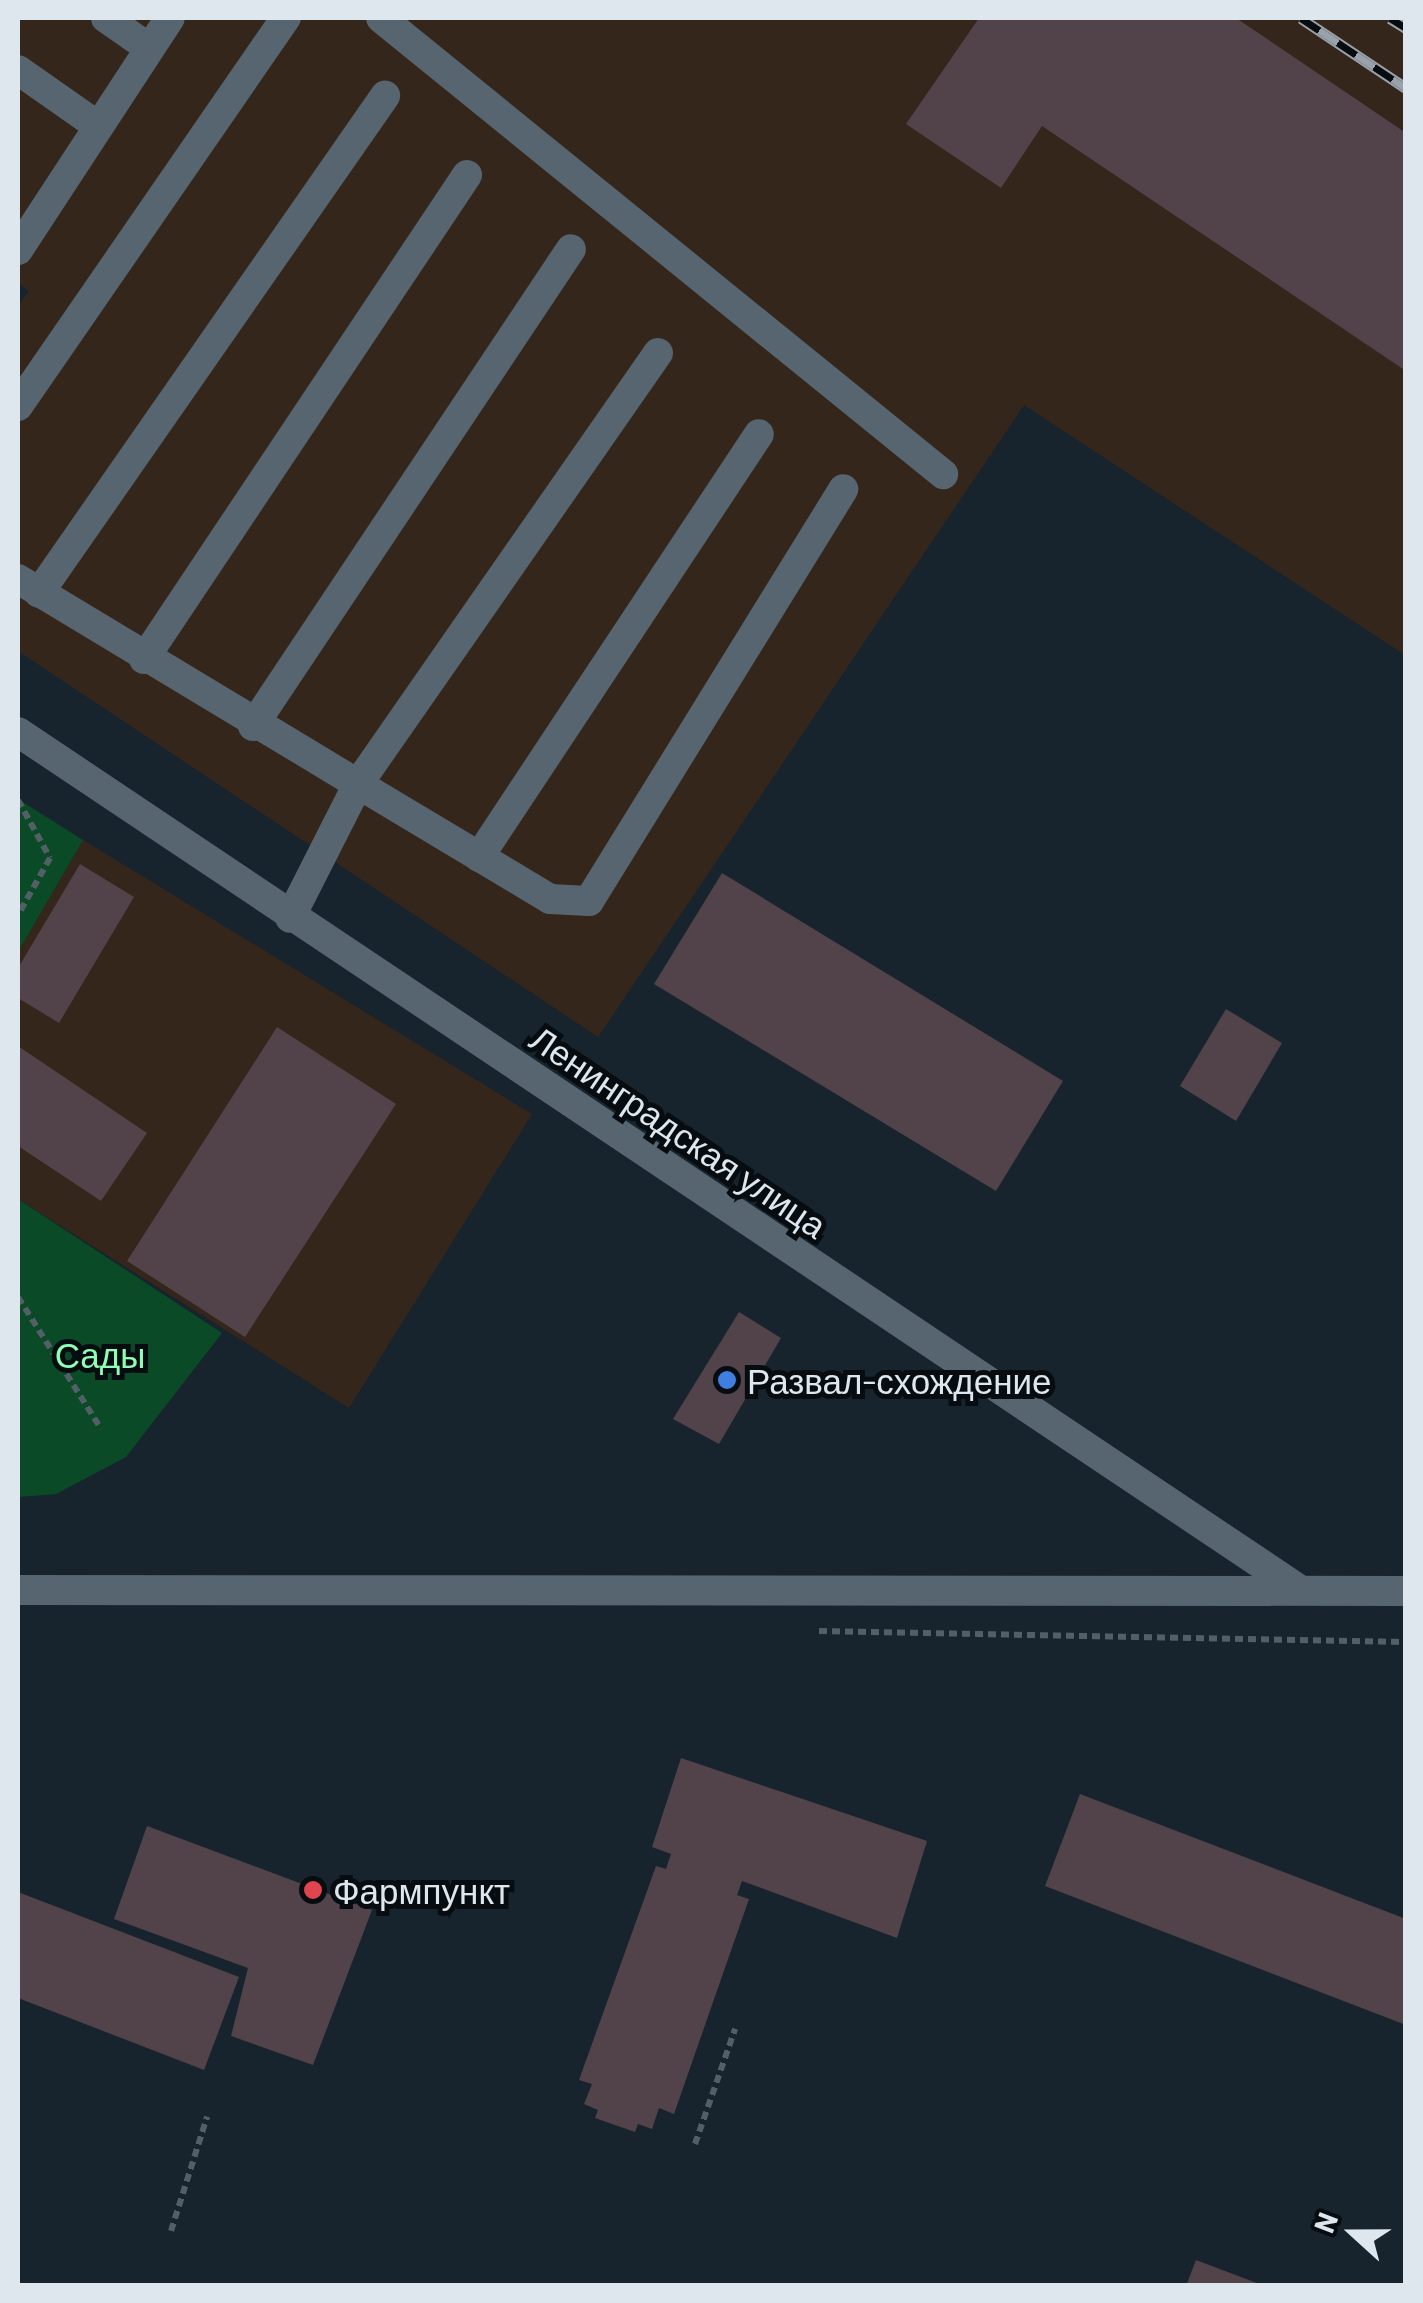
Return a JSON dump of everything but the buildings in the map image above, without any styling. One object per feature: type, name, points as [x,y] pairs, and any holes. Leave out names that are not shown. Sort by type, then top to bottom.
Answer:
[{"type":"street","points":[[106,18],[149,48]]},
{"type":"street","points":[[18,250],[29,206],[98,126],[170,18]]},
{"type":"street","points":[[18,406],[286,18]]},
{"type":"street","points":[[381,18],[943,474]]},
{"type":"street","points":[[18,70],[98,126]]},
{"type":"street","points":[[385,96],[28,586],[253,726],[358,784],[550,900],[589,900],[843,489]]},
{"type":"street","points":[[144,659],[467,175]]},
{"type":"street","points":[[253,726],[572,249]]},
{"type":"street","points":[[290,918],[358,784],[658,353]]},
{"type":"street","points":[[479,857],[759,434]]},
{"type":"street","name":"Ленинградская улица","points":[[18,732],[290,918],[1300,1590]]},
{"type":"street","points":[[18,1590],[1406,1592]]},
{"type":"path","points":[[18,800],[50,858],[18,915]]},
{"type":"path","points":[[18,1297],[102,1430]]},
{"type":"path","points":[[694,2144],[735,2029]]},
{"type":"path","points":[[171,2230],[207,2117]]},
{"type":"shaded area","points":[[18,18],[1405,18],[1405,655],[1024,405],[598,1037],[18,651],[18,306],[29,291],[18,283]]},
{"type":"shaded area","points":[[83,840],[532,1114],[349,1408],[18,1199],[18,952]]},
{"type":"green space","points":[[18,799],[83,840],[18,952]]},
{"type":"green space","name":"Сады","points":[[18,1199],[222,1333],[126,1457],[56,1494],[18,1497]]},
{"type":"railway","points":[[1301,18],[1406,88]]},
{"type":"railway","points":[[1390,18],[1406,28]]},
{"type":"place","name":"Развал-схождение","points":[[727,1380]]},
{"type":"place","name":"Фармпункт","points":[[313,1890]]}]
